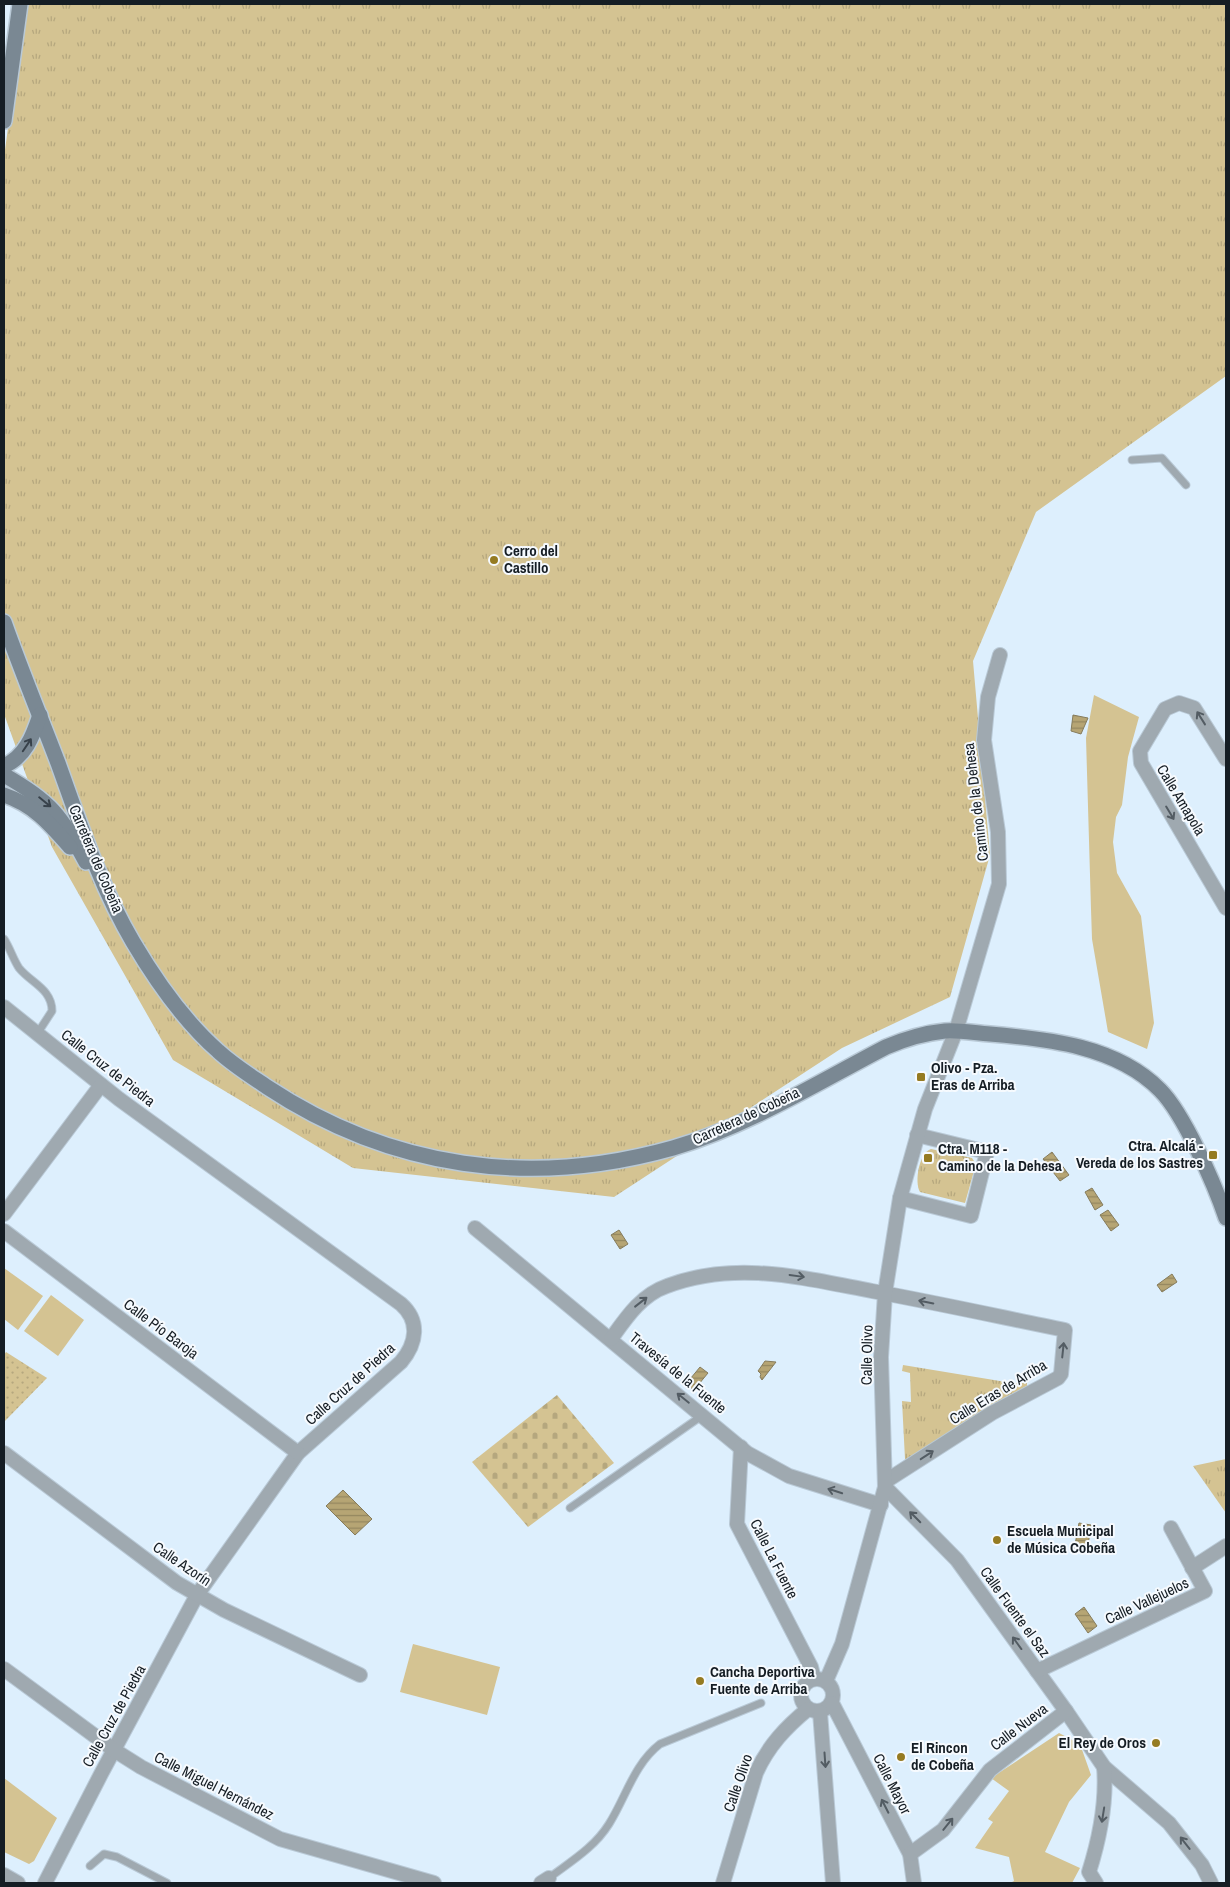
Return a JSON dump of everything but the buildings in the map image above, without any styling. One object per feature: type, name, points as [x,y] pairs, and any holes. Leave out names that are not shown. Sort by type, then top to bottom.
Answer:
[{"type":"street","points":[[4,114],[20,4]]},
{"type":"street","points":[[4,622],[22,675]]},
{"type":"street","points":[[4,650],[22,675]]},
{"type":"street","name":"Camino de la Dehesa","points":[[956,1031],[999,884],[998,832],[984,740],[988,697],[1000,655]]},
{"type":"street","name":"Carretera de Cobeña","points":[[22,675],[40,716],[104,888],[133,942],[156,978],[185,1016],[219,1052],[292,1103],[330,1123],[376,1142],[410,1153],[454,1162],[496,1168],[546,1169],[602,1164],[638,1157],[707,1136],[750,1118],[904,1039],[935,1032],[956,1031],[1039,1039],[1105,1056],[1138,1072],[1162,1092],[1180,1119],[1223,1200],[1226,1218]]},
{"type":"street","name":"Calle Amapola","points":[[1226,760],[1194,708],[1179,703],[1165,709],[1140,751],[1141,763],[1226,908]]},
{"type":"street","points":[[4,766],[20,754],[30,742],[40,716]]},
{"type":"street","points":[[4,775],[25,787],[57,813],[104,888]]},
{"type":"street","points":[[4,796],[29,806],[44,817],[89,866]]},
{"type":"street","name":"Calle Cruz de Piedra","points":[[4,1007],[101,1085],[401,1304],[412,1316],[414,1324],[414,1341],[406,1356],[298,1453],[197,1596],[45,1883]]},
{"type":"street","name":"Calle Olivo","points":[[820,1680],[842,1644],[886,1484],[882,1357],[885,1293],[900,1198],[917,1135],[956,1031]]},
{"type":"street","points":[[4,1214],[101,1085]]},
{"type":"street","points":[[900,1198],[971,1216],[987,1152],[917,1135]]},
{"type":"street","name":"Travesía de la Fuente","points":[[475,1228],[741,1447],[788,1476],[881,1505]]},
{"type":"street","name":"Calle Pío Baroja","points":[[4,1231],[298,1453]]},
{"type":"street","points":[[611,1339],[633,1308],[666,1286],[718,1273],[752,1272],[790,1275],[885,1293]]},
{"type":"street","name":"Calle Eras de Arriba","points":[[885,1293],[1065,1330],[1061,1374],[1058,1378],[992,1413],[886,1484]]},
{"type":"street","name":"Calle La Fuente","points":[[741,1447],[737,1524],[811,1667],[820,1680]]},
{"type":"street","name":"Calle Azorín","points":[[4,1453],[197,1596],[360,1675]]},
{"type":"street","name":"Calle Fuente el Saz","points":[[886,1484],[957,1560],[1104,1767]]},
{"type":"street","name":"Calle Vallejuelos","points":[[1037,1671],[1205,1591],[1171,1528]]},
{"type":"street","points":[[1192,1568],[1226,1546]]},
{"type":"street","name":"Calle Miguel Hernández","points":[[4,1668],[114,1750],[141,1767],[280,1839],[434,1883]]},
{"type":"street","points":[[820,1680],[833,1691],[832,1703],[814,1710],[803,1705],[801,1692],[808,1681],[820,1680]]},
{"type":"street","name":"Calle Mayor","points":[[832,1703],[910,1854],[914,1883]]},
{"type":"street","points":[[814,1710],[833,1883]]},
{"type":"street","name":"Calle Olivo","points":[[723,1883],[756,1773],[764,1756],[791,1723],[814,1710]]},
{"type":"street","name":"Calle Nueva","points":[[910,1854],[943,1830],[990,1770],[1066,1711]]},
{"type":"street","points":[[1096,1883],[1089,1872],[1098,1841],[1106,1792],[1104,1767]]},
{"type":"street","points":[[1104,1767],[1169,1823],[1202,1864],[1211,1883]]},
{"type":"street","points":[[4,1875],[18,1883]]},
{"type":"lane","points":[[1132,460],[1162,458],[1186,485]]},
{"type":"lane","points":[[4,939],[21,970],[40,985],[50,999],[52,1011],[37,1034]]},
{"type":"lane","points":[[570,1508],[703,1415]]},
{"type":"lane","points":[[545,1881],[591,1847],[608,1825],[642,1762],[652,1750],[660,1744],[761,1703]]},
{"type":"lane","points":[[90,1866],[104,1854],[117,1856],[167,1883]]},
{"type":"green space","points":[[25,4],[1226,4],[1226,376],[1036,512],[973,661],[990,855],[950,997],[842,1048],[614,1197],[353,1168],[173,1060],[52,847],[4,714],[4,157]]},
{"type":"green space","points":[[1094,695],[1139,717],[1128,757],[1122,805],[1116,817],[1113,842],[1117,873],[1141,916],[1154,1023],[1147,1049],[1108,1032],[1092,939],[1086,738]]},
{"type":"green space","points":[[931,1149],[972,1158],[976,1164],[965,1203],[920,1192],[918,1187],[919,1168],[923,1156]]},
{"type":"green space","points":[[4,1268],[43,1296],[18,1330],[4,1319]]},
{"type":"green space","points":[[51,1295],[84,1320],[58,1356],[24,1331]]},
{"type":"green space","points":[[6,1352],[47,1378],[4,1422],[4,1355]]},
{"type":"green space","points":[[903,1365],[1012,1383],[1027,1383],[1027,1386],[991,1405],[907,1460],[905,1459],[902,1401],[911,1402],[910,1373],[902,1371]]},
{"type":"green space","points":[[557,1395],[614,1463],[528,1527],[472,1462]]},
{"type":"green space","points":[[1226,1459],[1226,1513],[1193,1466]]},
{"type":"green space","points":[[413,1644],[500,1667],[487,1715],[400,1692]]},
{"type":"green space","points":[[1059,1733],[1080,1744],[1091,1775],[1069,1802],[1045,1852],[1080,1868],[1072,1883],[1010,1883],[1014,1881],[1009,1857],[975,1848],[993,1822],[988,1819],[1009,1791],[991,1778]]},
{"type":"green space","points":[[4,1778],[57,1818],[34,1861],[29,1864],[4,1852]]},
{"type":"shaded area","points":[[1073,715],[1088,718],[1081,734],[1071,731]]},
{"type":"shaded area","points":[[1052,1152],[1069,1175],[1060,1181],[1043,1159]]},
{"type":"shaded area","points":[[1092,1188],[1103,1205],[1095,1210],[1085,1192]]},
{"type":"shaded area","points":[[1108,1210],[1119,1225],[1111,1231],[1100,1215]]},
{"type":"shaded area","points":[[619,1230],[628,1244],[620,1249],[611,1235]]},
{"type":"shaded area","points":[[1172,1274],[1177,1282],[1162,1292],[1157,1285]]},
{"type":"shaded area","points":[[765,1361],[776,1362],[762,1380],[761,1374],[758,1371]]},
{"type":"shaded area","points":[[700,1367],[708,1373],[694,1390],[686,1384]]},
{"type":"shaded area","points":[[343,1490],[372,1519],[355,1535],[326,1506]]},
{"type":"shaded area","points":[[1079,1523],[1091,1525],[1087,1552],[1074,1550]]},
{"type":"shaded area","points":[[1084,1607],[1097,1626],[1088,1633],[1075,1614]]},
{"type":"place","name":"Cerro del Castillo","points":[[494,560]]},
{"type":"place","name":"Olivo - Pza. Eras de Arriba","points":[[921,1077]]},
{"type":"place","name":"Ctra. Alcalá - Vereda de los Sastres","points":[[1213,1155]]},
{"type":"place","name":"Ctra. M118 - Camino de la Dehesa","points":[[928,1158]]},
{"type":"place","name":"Escuela Municipal de Música Cobeña","points":[[997,1540]]},
{"type":"place","name":"Cancha Deportiva Fuente de Arriba","points":[[700,1681]]},
{"type":"place","name":"El Rey de Oros","points":[[1156,1743]]},
{"type":"place","name":"El Rincon de Cobeña","points":[[901,1757]]}]
